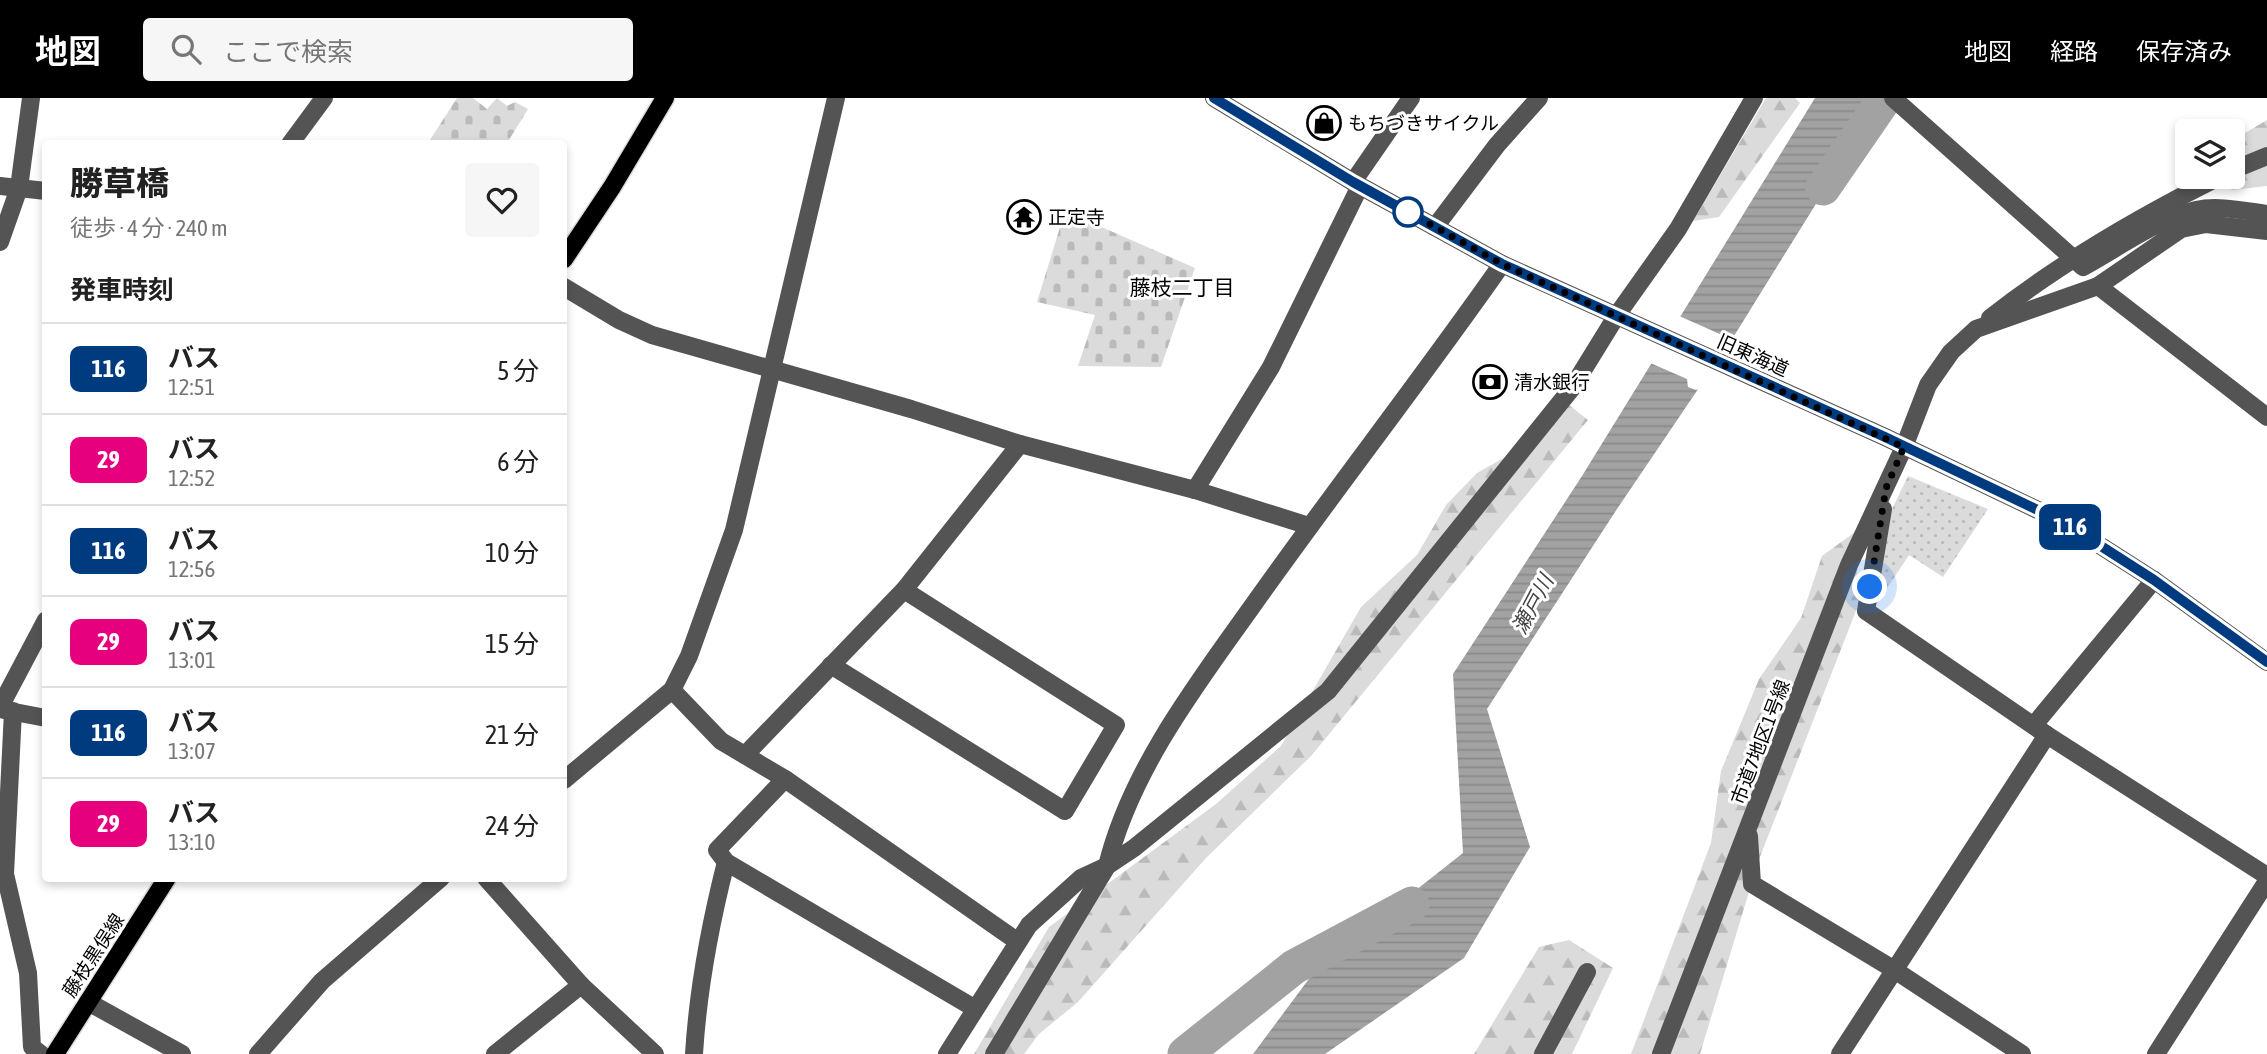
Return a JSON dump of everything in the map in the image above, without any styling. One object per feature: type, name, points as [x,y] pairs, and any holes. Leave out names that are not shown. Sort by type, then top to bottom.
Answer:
[{"type":"main road","points":[[567,254],[612,187],[665,98]]},
{"type":"main road","name":"藤枝黒俣線","points":[[55,1054],[164,882]]},
{"type":"street","points":[[0,242],[19,188],[31,98]]},
{"type":"street","points":[[293,140],[324,98]]},
{"type":"street","points":[[567,778],[672,690],[689,656],[734,530],[836,98]]},
{"type":"street","name":"旧東海道","points":[[1214,98],[1356,184],[1502,264],[1885,437],[2065,523],[2154,580],[2267,662]]},
{"type":"street","points":[[1195,490],[1271,368],[1356,184],[1411,98]]},
{"type":"street","points":[[1435,227],[1497,145],[1539,98]]},
{"type":"street","points":[[947,1054],[1029,925],[1081,878],[1107,866],[1328,691],[1572,388],[1617,315],[1678,229],[1754,98]]},
{"type":"street","points":[[1893,98],[2083,267],[2173,218],[2197,209],[2267,214]]},
{"type":"street","points":[[2245,165],[2267,156]]},
{"type":"street","points":[[0,186],[42,191]]},
{"type":"street","name":"市道7地区1号線","points":[[1661,1054],[1749,831],[1849,565],[1904,447],[1928,385],[1951,352],[2030,286],[2153,210],[2195,189]]},
{"type":"street","points":[[1976,329],[2098,286],[2181,229],[2206,224],[2267,231]]},
{"type":"street","points":[[993,1054],[1107,866],[1115,834],[1174,717],[1309,526],[1415,388],[1502,264]]},
{"type":"street","points":[[2098,286],[2267,417]]},
{"type":"street","points":[[567,289],[619,320],[652,335],[772,368],[1020,444],[1195,490],[1309,526]]},
{"type":"street","points":[[746,755],[904,590],[1020,444]]},
{"type":"street","points":[[1886,488],[1866,611],[2041,730],[2265,874],[2156,1054]]},
{"type":"street","points":[[1840,1054],[2041,730],[2154,580]]},
{"type":"street","points":[[831,665],[1065,811],[1116,725],[904,590]]},
{"type":"street","points":[[41,1054],[32,1047],[28,973],[5,874],[4,709],[42,628]]},
{"type":"street","points":[[672,690],[721,741],[785,779],[1017,941]]},
{"type":"street","points":[[4,709],[42,717]]},
{"type":"street","points":[[785,779],[717,850],[726,862],[974,1008]]},
{"type":"street","points":[[1749,831],[1752,884],[1893,969],[2022,1054]]},
{"type":"street","points":[[694,1054],[697,1014],[713,916],[726,862]]},
{"type":"street","points":[[258,1054],[322,981],[436,882]]},
{"type":"street","points":[[490,882],[581,985],[655,1054]]},
{"type":"street","points":[[1543,1054],[1587,972]]},
{"type":"street","points":[[495,1054],[581,985]]},
{"type":"street","points":[[88,1002],[182,1054]]},
{"type":"green space","points":[[457,98],[473,98],[487,109],[497,98],[507,106],[515,102],[528,109],[509,140],[430,140]]},
{"type":"green space","points":[[1766,98],[1795,98],[1800,103],[1719,217],[1693,221]]},
{"type":"green space","points":[[2267,120],[2267,186],[2245,189],[2245,133]]},
{"type":"green space","points":[[1065,211],[1195,268],[1161,367],[1078,366],[1095,315],[1037,302]]},
{"type":"green space","points":[[1569,405],[1588,420],[1311,756],[1206,858],[1078,1002],[1039,1034],[1024,1054],[974,1054],[1049,927],[1216,804],[1281,746],[1361,607],[1417,555],[1446,505],[1477,473],[1507,456]]},
{"type":"green space","points":[[1908,476],[1988,509],[1943,577],[1909,555],[1872,611],[1889,515]]},
{"type":"green space","points":[[1855,532],[1859,603],[1758,862],[1700,1054],[1631,1054],[1711,843],[1721,771],[1759,679],[1801,618],[1822,556]]},
{"type":"green space","points":[[1569,940],[1613,968],[1572,1054],[1474,1054],[1539,947]]},
{"type":"water","points":[[1815,98],[1885,98],[1850,149],[1734,336],[1487,709],[1530,847],[1464,958],[1325,1054],[1253,1054],[1317,968],[1463,853],[1453,674],[1582,476]]},
{"type":"pier","points":[[1677,315],[1722,335],[1732,334],[1735,340],[1704,387],[1696,390],[1688,387],[1687,379],[1648,362]]},
{"type":"waterway","name":"瀬戸川","points":[[1823,188],[1885,98]]},
{"type":"waterway","name":"瀬戸川","points":[[1185,1054],[1294,967],[1412,904]]},
{"type":"bus line","name":"116","points":[[1214,98],[1353,182],[1502,264],[1885,437],[2065,523],[2154,580],[2267,662]]},
{"type":"place","name":"もちづきサイクル","points":[[1324,123]]},
{"type":"place","name":"正定寺","points":[[1024,217]]},
{"type":"place","name":"清水銀行","points":[[1490,382]]},
{"type":"district","name":"藤枝二丁目","points":[[1182,287]]},
{"type":"route","points":[[1408,212],[1502,264],[1904,447],[1886,488],[1870,587]]}]
